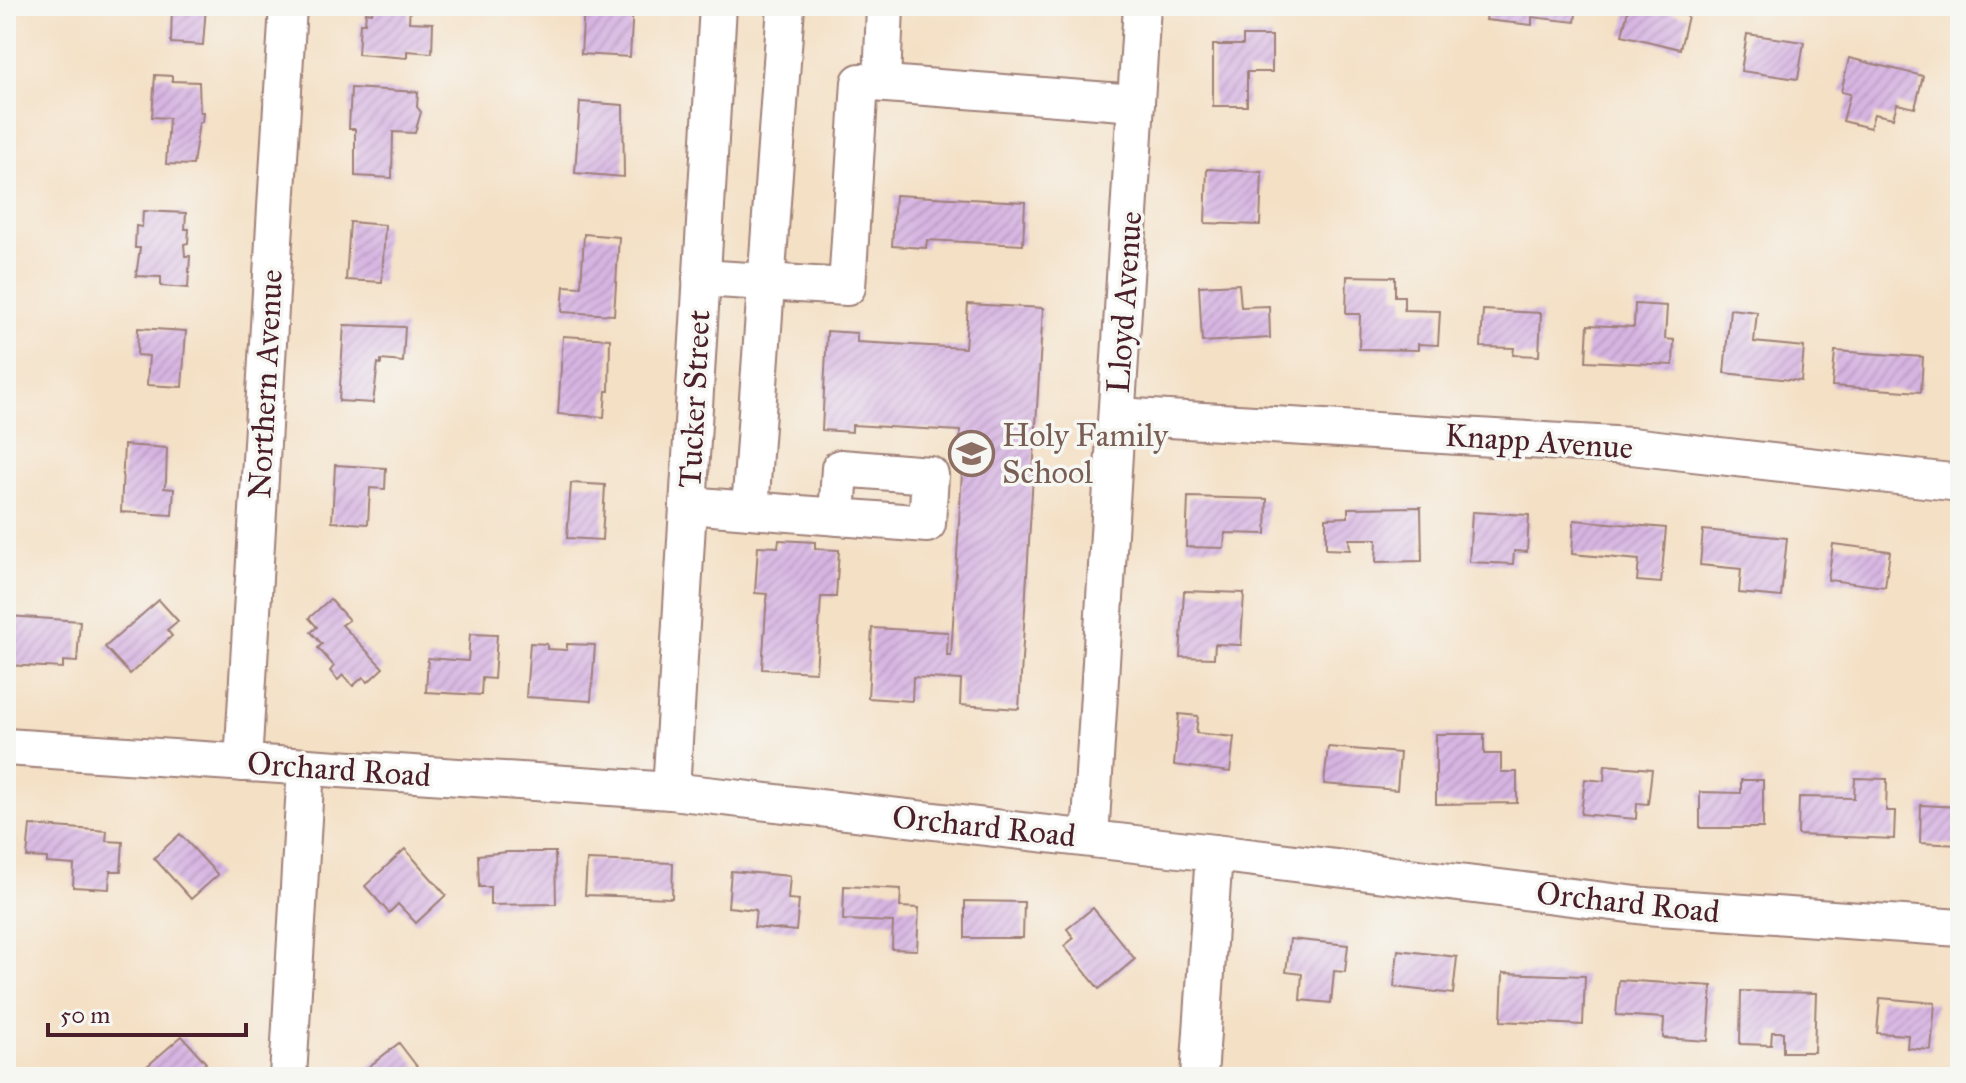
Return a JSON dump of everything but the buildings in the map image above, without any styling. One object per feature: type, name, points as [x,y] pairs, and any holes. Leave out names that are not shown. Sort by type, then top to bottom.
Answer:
[{"type":"street","name":"Northern Avenue","points":[[243,763],[288,6]]},
{"type":"street","name":"Tucker Street","points":[[671,791],[718,6]]},
{"type":"street","points":[[750,510],[786,6]]},
{"type":"street","points":[[882,83],[885,6]]},
{"type":"street","name":"Lloyd Avenue","points":[[1090,838],[1142,6]]},
{"type":"street","points":[[701,278],[847,287],[860,82],[1136,103]]},
{"type":"street","name":"Knapp Avenue","points":[[1117,416],[1631,446],[1960,483]]},
{"type":"street","points":[[688,505],[837,517]]},
{"type":"street","name":"Orchard Road","points":[[6,747],[671,791],[1090,838],[1645,906],[1960,928]]},
{"type":"street","points":[[288,1077],[306,767]]},
{"type":"street","points":[[1199,1077],[1214,853]]},
{"type":"place","name":"Holy Family School","points":[[971,453]]}]
